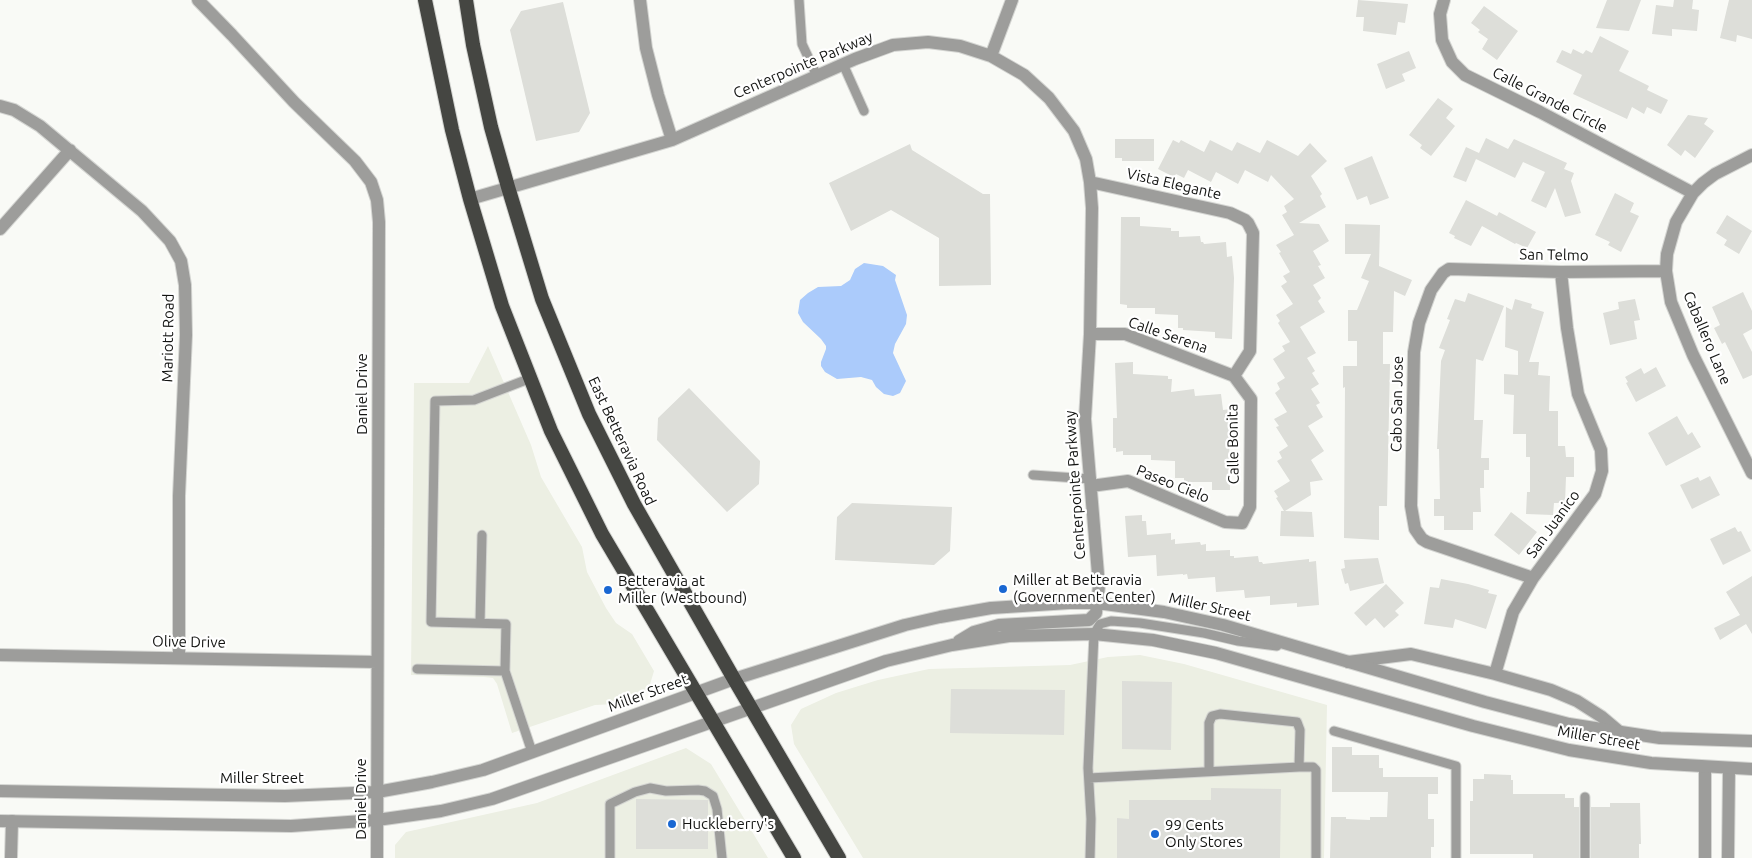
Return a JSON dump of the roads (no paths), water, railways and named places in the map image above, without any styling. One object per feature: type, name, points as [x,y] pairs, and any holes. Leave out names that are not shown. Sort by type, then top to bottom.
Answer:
[{"type":"highway","points":[[425,0],[450,122],[470,199],[502,306],[551,431],[602,534],[794,858]]},
{"type":"highway","name":"East Betteravia Road","points":[[466,0],[473,45],[489,118],[508,187],[542,299],[589,414],[634,504],[750,708],[839,858]]},
{"type":"street","points":[[640,0],[646,48],[658,96],[672,140]]},
{"type":"street","points":[[991,56],[1012,0]]},
{"type":"street","name":"Calle Grande Circle","points":[[1444,0],[1440,14],[1442,40],[1452,62],[1465,75],[1540,112],[1693,193]]},
{"type":"street","name":"Daniel Drive","points":[[201,1],[294,102],[355,161],[371,182],[377,200],[379,241],[377,858]]},
{"type":"street","name":"Centerpointe Parkway","points":[[470,199],[672,140],[843,64],[893,45],[928,42],[960,46],[991,56],[1024,75],[1049,98],[1074,131],[1086,160],[1090,182],[1092,208],[1090,334],[1085,419],[1099,586],[1097,603]]},
{"type":"street","name":"Mariott Road","points":[[0,106],[14,110],[40,126],[70,150],[142,212],[170,241],[181,261],[185,285],[186,335],[179,496],[179,658]]},
{"type":"street","points":[[0,230],[70,150]]},
{"type":"street","name":"Caballero Lane","points":[[1752,156],[1715,174],[1693,193],[1676,222],[1667,254],[1666,271],[1671,302],[1693,355],[1752,473]]},
{"type":"street","name":"Vista Elegante","points":[[1090,182],[1230,213],[1248,223],[1253,233],[1250,351],[1234,376]]},
{"type":"street","name":"San Telmo","points":[[1443,273],[1449,269],[1560,272],[1666,271]]},
{"type":"street","name":"San Juanico","points":[[1494,674],[1513,612],[1533,578],[1595,494],[1602,471],[1601,450],[1578,394],[1566,328],[1560,272]]},
{"type":"street","name":"Cabo San Jose","points":[[1443,273],[1431,290],[1419,323],[1414,352],[1411,506],[1415,528],[1422,539],[1427,542],[1533,578]]},
{"type":"street","name":"Calle Serena","points":[[1090,334],[1126,334],[1234,376]]},
{"type":"street","name":"Calle Bonita","points":[[1234,376],[1251,399],[1250,507],[1242,523]]},
{"type":"street","name":"Paseo Cielo","points":[[1091,482],[1128,481],[1225,522],[1242,523]]},
{"type":"street","name":"Miller Street","points":[[0,791],[285,796],[377,792],[483,770],[734,679],[905,625],[991,608],[1069,603],[1097,603],[1164,612],[1223,624],[1348,662],[1569,724],[1660,738],[1752,741]]},
{"type":"street","points":[[952,645],[974,632],[999,625],[1089,620],[1096,612],[1097,603]]},
{"type":"street","name":"Miller Street","points":[[6,821],[291,826],[377,820],[441,811],[492,799],[886,661],[952,645],[1009,636],[1094,634],[1153,640],[1216,653],[1473,726],[1569,750],[1651,763],[1752,769]]},
{"type":"street","name":"Miller Street","points":[[1348,662],[1411,654],[1494,674],[1551,690],[1577,701],[1602,717],[1621,733]]},
{"type":"street","name":"Olive Drive","points":[[0,655],[377,662]]},
{"type":"street","points":[[1705,767],[1705,858]]},
{"type":"street","points":[[1728,858],[1729,769]]},
{"type":"street","points":[[6,821],[11,858]]},
{"type":"lane","points":[[799,0],[802,44],[817,76]]},
{"type":"lane","points":[[843,64],[864,111]]},
{"type":"lane","points":[[531,378],[474,400],[435,401],[432,622],[506,624],[505,671],[532,752]]},
{"type":"lane","points":[[1033,476],[1091,482]]},
{"type":"lane","points":[[480,624],[482,535]]},
{"type":"lane","name":"Miller Street","points":[[1094,634],[1100,624],[1111,621],[1140,623],[1204,633],[1238,641],[1300,648]]},
{"type":"lane","points":[[1090,858],[1089,778],[1094,634]]},
{"type":"lane","points":[[417,669],[505,671]]},
{"type":"lane","points":[[1209,772],[1209,723],[1212,716],[1220,714],[1297,722],[1300,730],[1300,766]]},
{"type":"lane","points":[[1334,731],[1456,766],[1456,858]]},
{"type":"lane","points":[[1089,778],[1300,766],[1313,767],[1316,770],[1316,858]]},
{"type":"lane","points":[[610,858],[610,804],[642,789],[650,788],[666,791],[698,790],[713,796],[717,809],[722,858]]},
{"type":"lane","points":[[1585,798],[1585,858]]},
{"type":"water","points":[[864,263],[883,266],[896,275],[895,280],[907,315],[906,324],[895,344],[893,353],[906,381],[900,393],[893,396],[884,394],[876,387],[872,380],[861,377],[837,379],[825,372],[821,362],[826,346],[803,322],[798,313],[800,300],[808,293],[818,287],[841,286],[850,280],[855,269]]},
{"type":"place","name":"Miller at Betteravia (Government Center)","points":[[1003,589]]},
{"type":"place","name":"Betteravia at Miller (Westbound)","points":[[608,590]]},
{"type":"place","name":"Huckleberry's","points":[[672,824]]},
{"type":"place","name":"99 Cents Only Stores","points":[[1155,834]]}]
